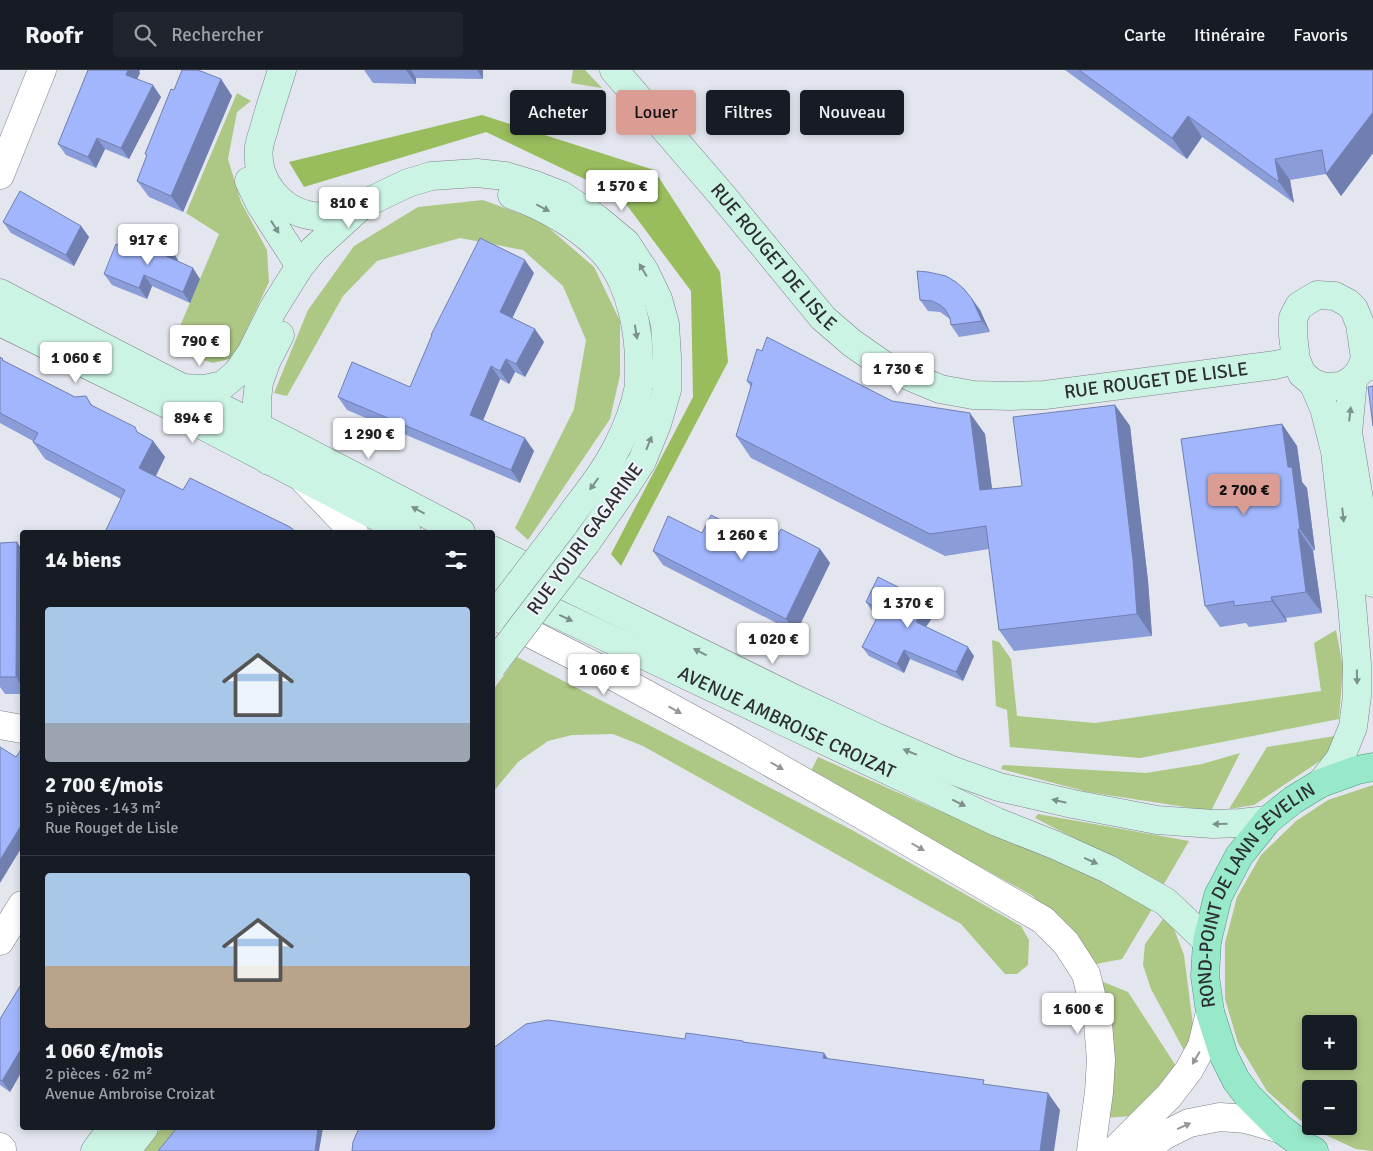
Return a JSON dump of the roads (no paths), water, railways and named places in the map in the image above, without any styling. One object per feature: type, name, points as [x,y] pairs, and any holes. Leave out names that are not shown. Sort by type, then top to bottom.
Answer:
[{"type":"main road","name":"ROND-POINT DE LANN SEVELIN","points":[[1314,1151],[1281,1129],[1248,1096],[1236,1080],[1224,1056],[1210,1012],[1205,976],[1207,941],[1218,896],[1239,856],[1268,820],[1293,800],[1321,784],[1358,770],[1373,767]]},
{"type":"street","points":[[0,175],[42,70]]},
{"type":"street","points":[[277,70],[252,119],[245,142],[245,160],[247,176],[260,204],[300,266]]},
{"type":"street","points":[[282,70],[259,147],[259,167],[266,184],[278,199],[294,210],[323,237]]},
{"type":"street","name":"RUE ROUGET DE LISLE","points":[[614,70],[721,194],[823,318],[852,344],[885,366],[912,378],[940,389],[973,395],[1045,396],[1275,365],[1296,360]]},
{"type":"street","name":"RUE YOURI GAGARINE","points":[[259,382],[267,360],[288,317],[306,287],[331,214],[358,208],[408,183],[430,176],[477,173],[505,176],[560,195],[596,218],[626,243],[646,272],[658,299],[665,324],[668,357],[667,390],[657,424],[642,461],[624,489],[586,543],[495,662]]},
{"type":"street","name":"RUE YOURI GAGARINE","points":[[224,417],[237,374],[251,353],[273,309],[300,266],[323,237],[371,219],[413,199],[433,193],[477,190],[502,192],[528,201],[553,214],[583,234],[607,256],[624,284],[637,329],[639,386],[617,448],[563,526],[495,615]]},
{"type":"street","points":[[0,294],[64,327],[200,412],[257,426],[457,530]]},
{"type":"street","points":[[1362,371],[1342,386],[1324,387],[1313,383],[1302,374],[1296,360],[1292,335],[1292,318],[1299,306],[1317,295],[1335,296],[1348,303],[1367,327],[1365,359],[1348,433],[1373,583]]},
{"type":"street","points":[[0,308],[18,318],[64,327]]},
{"type":"street","points":[[0,322],[176,397]]},
{"type":"street","points":[[224,417],[249,397],[259,382]]},
{"type":"street","points":[[259,382],[257,426],[260,443],[269,461]]},
{"type":"street","points":[[1313,383],[1324,408],[1334,446],[1357,664],[1357,696],[1353,728],[1340,759],[1321,784]]},
{"type":"street","points":[[224,417],[269,461],[403,530]]},
{"type":"street","points":[[304,480],[352,530]]},
{"type":"street","name":"AVENUE AMBROISE CROIZAT","points":[[495,551],[876,737],[954,771],[999,787],[1073,804],[1157,820],[1213,824],[1268,820]]},
{"type":"street","name":"AVENUE AMBROISE CROIZAT","points":[[495,581],[534,603],[998,822],[1108,868],[1166,902],[1207,941]]},
{"type":"street","points":[[495,616],[602,670],[734,742],[1043,920],[1066,943],[1086,974],[1098,1023],[1101,1060],[1099,1092],[1091,1151]]},
{"type":"street","points":[[0,725],[20,730]]},
{"type":"street","points":[[0,941],[20,908]]},
{"type":"street","points":[[1114,1151],[1169,1096],[1189,1070],[1202,1046],[1210,1012]]},
{"type":"street","points":[[1143,1151],[1165,1135],[1189,1123],[1220,1118],[1246,1119],[1281,1129]]},
{"type":"street","points":[[95,1151],[111,1130]]},
{"type":"street","points":[[126,1151],[142,1130]]}]
